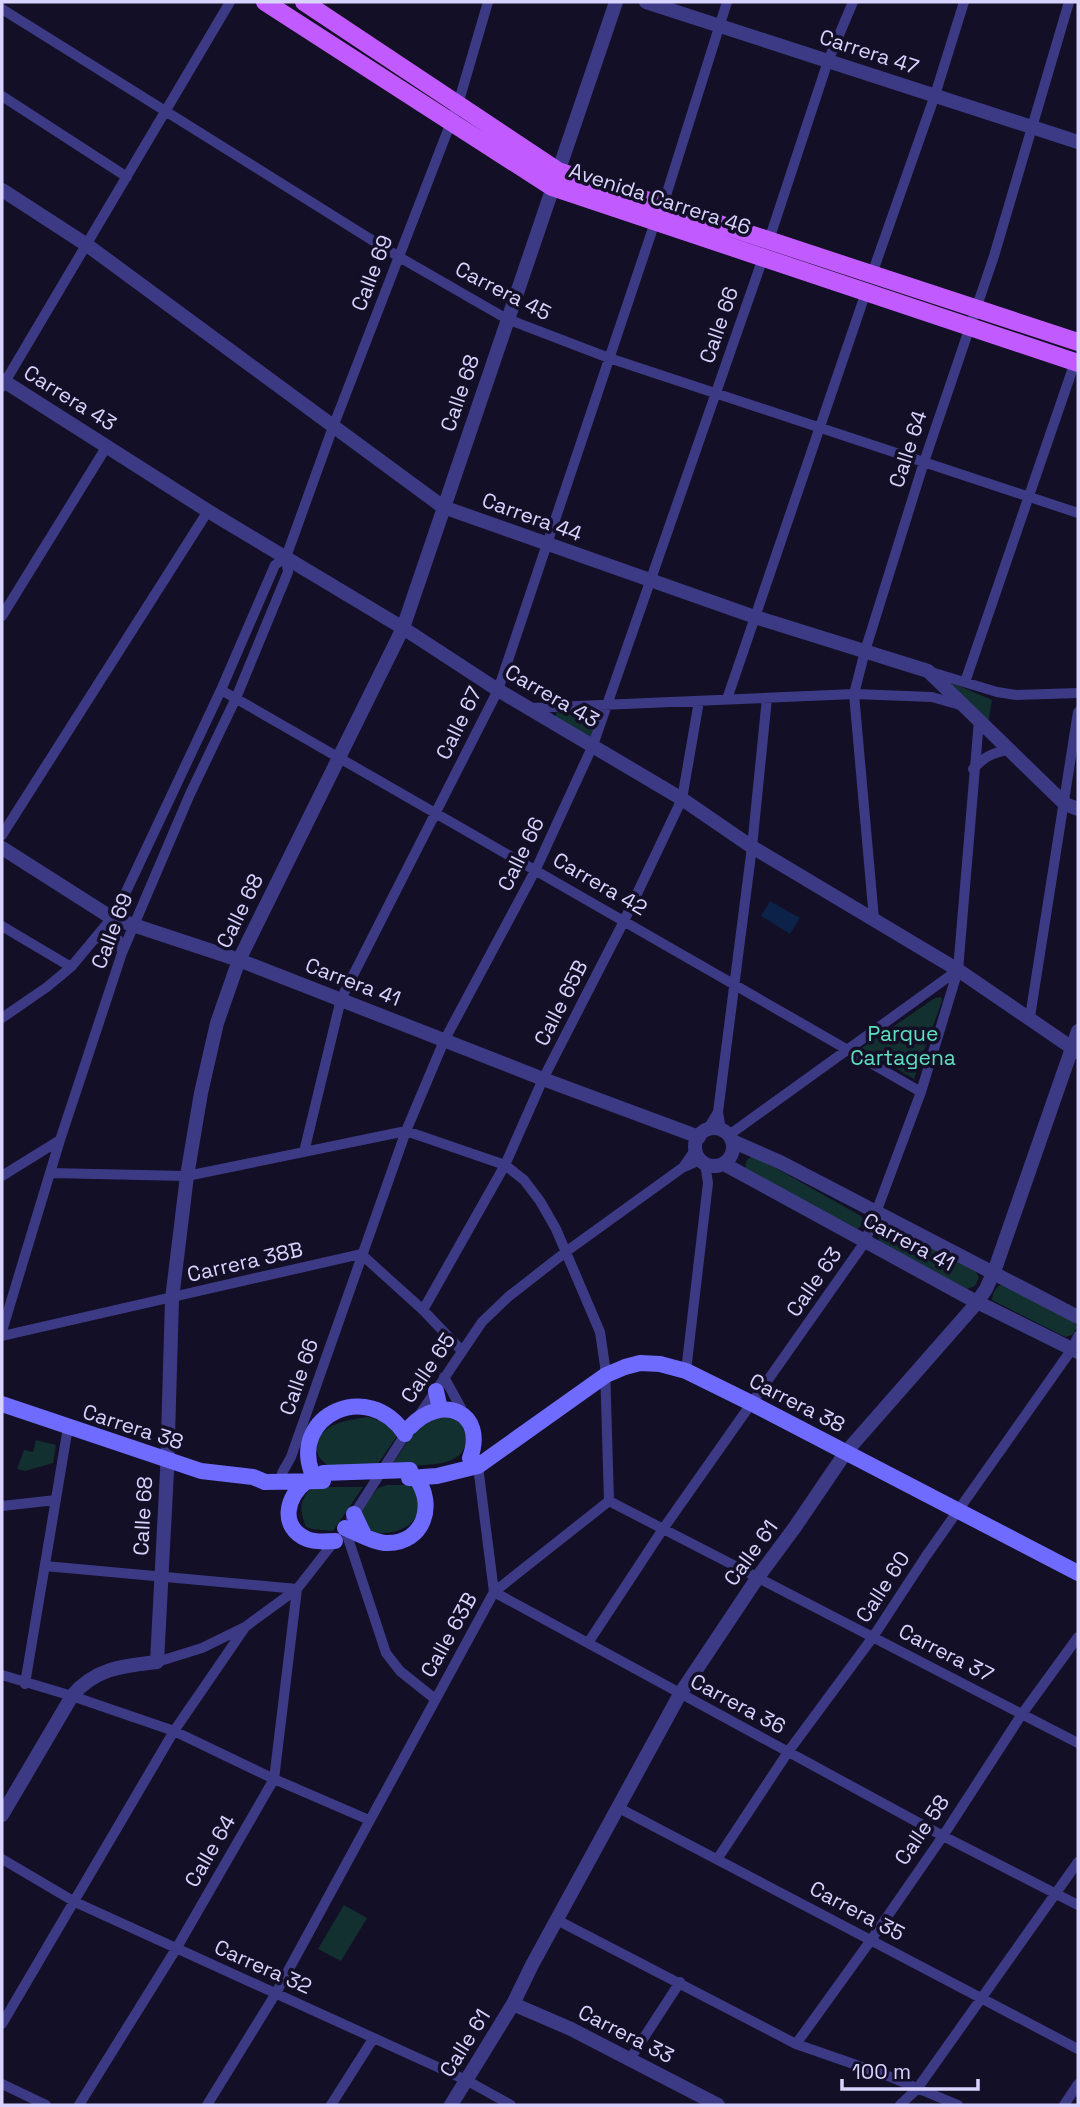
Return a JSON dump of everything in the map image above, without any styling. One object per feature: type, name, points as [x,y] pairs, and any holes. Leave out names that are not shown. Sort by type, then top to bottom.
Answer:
[{"type":"main road","name":"Avenida Carrera 46","points":[[265,2],[451,123],[555,179],[659,213],[769,240],[1078,342]]},
{"type":"main road","name":"Avenida Carrera 46","points":[[304,2],[458,104],[555,179]]},
{"type":"main road","name":"Avenida Carrera 46","points":[[659,213],[763,258],[1077,363]]},
{"type":"main road","name":"Carrera 38","points":[[253,1477],[264,1474],[304,1473],[412,1475],[474,1462],[499,1451],[606,1375],[640,1363],[660,1364],[686,1371],[753,1404],[1078,1573]]},
{"type":"main road","points":[[440,1384],[440,1409]]},
{"type":"main road","name":"Carrera 38","points":[[2,1404],[201,1471],[253,1477],[265,1482],[304,1473]]},
{"type":"main road","points":[[412,1475],[426,1494],[427,1504],[423,1522],[408,1538],[390,1544],[372,1540],[345,1528],[308,1540],[298,1534],[291,1523],[288,1511],[290,1499],[308,1464],[310,1440],[323,1420],[344,1408],[368,1406],[379,1410],[407,1431],[428,1412],[440,1409],[456,1412],[469,1422],[475,1438],[474,1462]]},
{"type":"street","points":[[3,383],[230,2]]},
{"type":"street","name":"Calle 69","points":[[2,1334],[60,1140],[122,953],[190,794],[236,698],[288,572],[286,557],[332,427],[458,104],[488,2]]},
{"type":"street","name":"Calle 68","points":[[157,1662],[172,1298],[187,1176],[216,1023],[239,960],[403,628],[616,2]]},
{"type":"street","name":"Carrera 47","points":[[646,2],[1078,142]]},
{"type":"street","name":"Calle 67","points":[[304,1152],[341,999],[498,690],[659,213],[727,2]]},
{"type":"street","points":[[769,240],[828,61],[853,2]]},
{"type":"street","points":[[872,274],[935,95],[964,2]]},
{"type":"street","name":"Calle 64","points":[[874,919],[854,694],[924,462],[976,309],[1033,127],[1069,2]]},
{"type":"street","name":"Carrera 45","points":[[2,9],[399,257],[507,320],[715,394],[1078,513]]},
{"type":"street","points":[[2,96],[127,177]]},
{"type":"street","name":"Carrera 44","points":[[2,190],[87,245],[443,507],[755,617],[929,671],[1007,750],[1072,807]]},
{"type":"street","name":"Calle 66","points":[[304,1473],[361,1255],[406,1131],[444,1041],[536,869],[593,745],[763,258]]},
{"type":"street","points":[[727,699],[866,292]]},
{"type":"street","points":[[965,682],[1077,363]]},
{"type":"street","name":"Carrera 43","points":[[3,383],[403,628],[498,690],[682,799],[752,846],[958,970],[1075,1050]]},
{"type":"street","points":[[2,616],[107,446]]},
{"type":"street","points":[[2,835],[208,511]]},
{"type":"street","name":"Calle 69","points":[[2,1018],[71,967],[112,918],[147,850],[221,690],[275,565],[286,557]]},
{"type":"street","points":[[929,671],[1016,695],[1078,693]]},
{"type":"street","name":"Carrera 42","points":[[221,690],[921,1092]]},
{"type":"street","points":[[531,708],[854,694],[932,697],[966,708]]},
{"type":"street","points":[[686,1371],[752,846],[767,698]]},
{"type":"street","name":"Calle 65B","points":[[423,1310],[505,1165],[543,1079],[624,921],[682,799],[699,701]]},
{"type":"street","points":[[1030,1017],[1072,807],[1078,712]]},
{"type":"street","name":"Calle 63","points":[[588,1643],[663,1529],[865,1242],[877,1214],[921,1092],[958,970],[979,720]]},
{"type":"street","points":[[973,769],[992,752],[1007,750]]},
{"type":"street","points":[[175,788],[190,794]]},
{"type":"street","name":"Carrera 41","points":[[2,848],[112,918],[239,960],[713,1147],[865,1242],[978,1302],[1076,1345]]},
{"type":"street","points":[[2,926],[71,967]]},
{"type":"street","points":[[96,939],[103,935],[114,936],[122,945],[122,953]]},
{"type":"street","points":[[713,1147],[958,970]]},
{"type":"street","points":[[2,1004],[12,1011]]},
{"type":"street","name":"Calle 61","points":[[451,2105],[513,2004],[680,1694],[846,1452],[978,1302],[994,1273],[1075,1050],[1078,1031]]},
{"type":"street","points":[[37,1155],[46,1159],[51,1170],[187,1176],[406,1131],[505,1165],[524,1180],[540,1201],[567,1251],[600,1332],[606,1375],[609,1501]]},
{"type":"street","points":[[2,1176],[60,1140]]},
{"type":"street","name":"Carrera 41","points":[[713,1147],[769,1156],[1078,1317]]},
{"type":"street","name":"Calle 65","points":[[157,1662],[202,1648],[246,1626],[297,1589],[345,1528],[482,1322],[508,1297],[567,1251],[713,1147]]},
{"type":"street","points":[[361,1255],[423,1310],[462,1351]]},
{"type":"street","name":"Carrera 38B","points":[[2,1334],[361,1255]]},
{"type":"street","name":"Calle 60","points":[[718,1858],[788,1752],[873,1637],[1076,1345]]},
{"type":"street","points":[[440,1384],[461,1408]]},
{"type":"street","points":[[25,1684],[68,1427]]},
{"type":"street","points":[[474,1462],[494,1592]]},
{"type":"street","points":[[2,1506],[56,1500]]},
{"type":"street","name":"Carrera 37","points":[[609,1501],[1078,1743]]},
{"type":"street","name":"Calle 63B","points":[[207,2105],[276,1993],[494,1592],[609,1501]]},
{"type":"street","points":[[345,1528],[386,1653],[400,1671],[435,1699]]},
{"type":"street","points":[[45,1566],[297,1589]]},
{"type":"street","name":"Calle 64","points":[[79,2105],[176,1949],[274,1779],[297,1589]]},
{"type":"street","name":"Carrera 36","points":[[494,1592],[943,1836],[1078,1905]]},
{"type":"street","name":"Calle 65","points":[[2,2024],[174,1731],[246,1626]]},
{"type":"street","name":"Calle 58","points":[[796,2044],[871,1940],[1022,1714],[1078,1637]]},
{"type":"street","points":[[2,1815],[72,1696],[88,1680],[112,1668],[157,1662]]},
{"type":"street","points":[[2,1675],[174,1731],[274,1779],[369,1820]]},
{"type":"street","name":"Carrera 35","points":[[617,1807],[1078,2049]]},
{"type":"street","name":"Carrera 32","points":[[2,1859],[75,1902],[466,2080],[511,2105]]},
{"type":"street","points":[[900,2105],[917,2089],[1078,1862]]},
{"type":"street","points":[[557,1920],[796,2044],[888,2076],[958,2105]]},
{"type":"street","points":[[630,2059],[680,1982]]},
{"type":"street","name":"Carrera 33","points":[[513,2004],[571,2029],[718,2105]]},
{"type":"street","points":[[331,2105],[373,2039]]},
{"type":"street","points":[[2,2084],[46,2105]]},
{"type":"street","points":[[1064,2105],[1078,2084]]},
{"type":"green space","points":[[948,681],[992,700],[988,724]]},
{"type":"green space","points":[[557,711],[601,711],[591,738],[555,717]]},
{"type":"green space","name":"Parque Cartagena","points":[[941,997],[942,1001],[914,1079],[862,1048],[935,998]]},
{"type":"green space","points":[[752,1156],[861,1216],[865,1221],[858,1229],[745,1170],[746,1161]]},
{"type":"green space","points":[[889,1224],[973,1268],[979,1277],[975,1286],[967,1289],[880,1243],[877,1234],[882,1225]]},
{"type":"green space","points":[[1003,1284],[1074,1321],[1077,1328],[1072,1335],[1065,1337],[992,1300],[995,1290]]},
{"type":"green space","points":[[440,1414],[458,1421],[464,1428],[464,1449],[458,1456],[437,1464],[391,1466],[417,1428]]},
{"type":"green space","points":[[369,1417],[389,1424],[397,1436],[377,1465],[327,1465],[320,1459],[317,1446],[324,1432],[337,1424]]},
{"type":"green space","points":[[36,1440],[56,1445],[53,1463],[25,1471],[17,1469],[24,1450],[33,1452]]},
{"type":"green space","points":[[387,1485],[417,1487],[418,1510],[406,1527],[393,1532],[372,1534],[360,1511],[378,1488]]},
{"type":"green space","points":[[312,1487],[363,1487],[333,1531],[306,1527],[302,1506]]},
{"type":"green space","points":[[344,1905],[367,1918],[341,1961],[318,1949]]},
{"type":"water","points":[[770,901],[800,918],[790,934],[761,916]]}]
